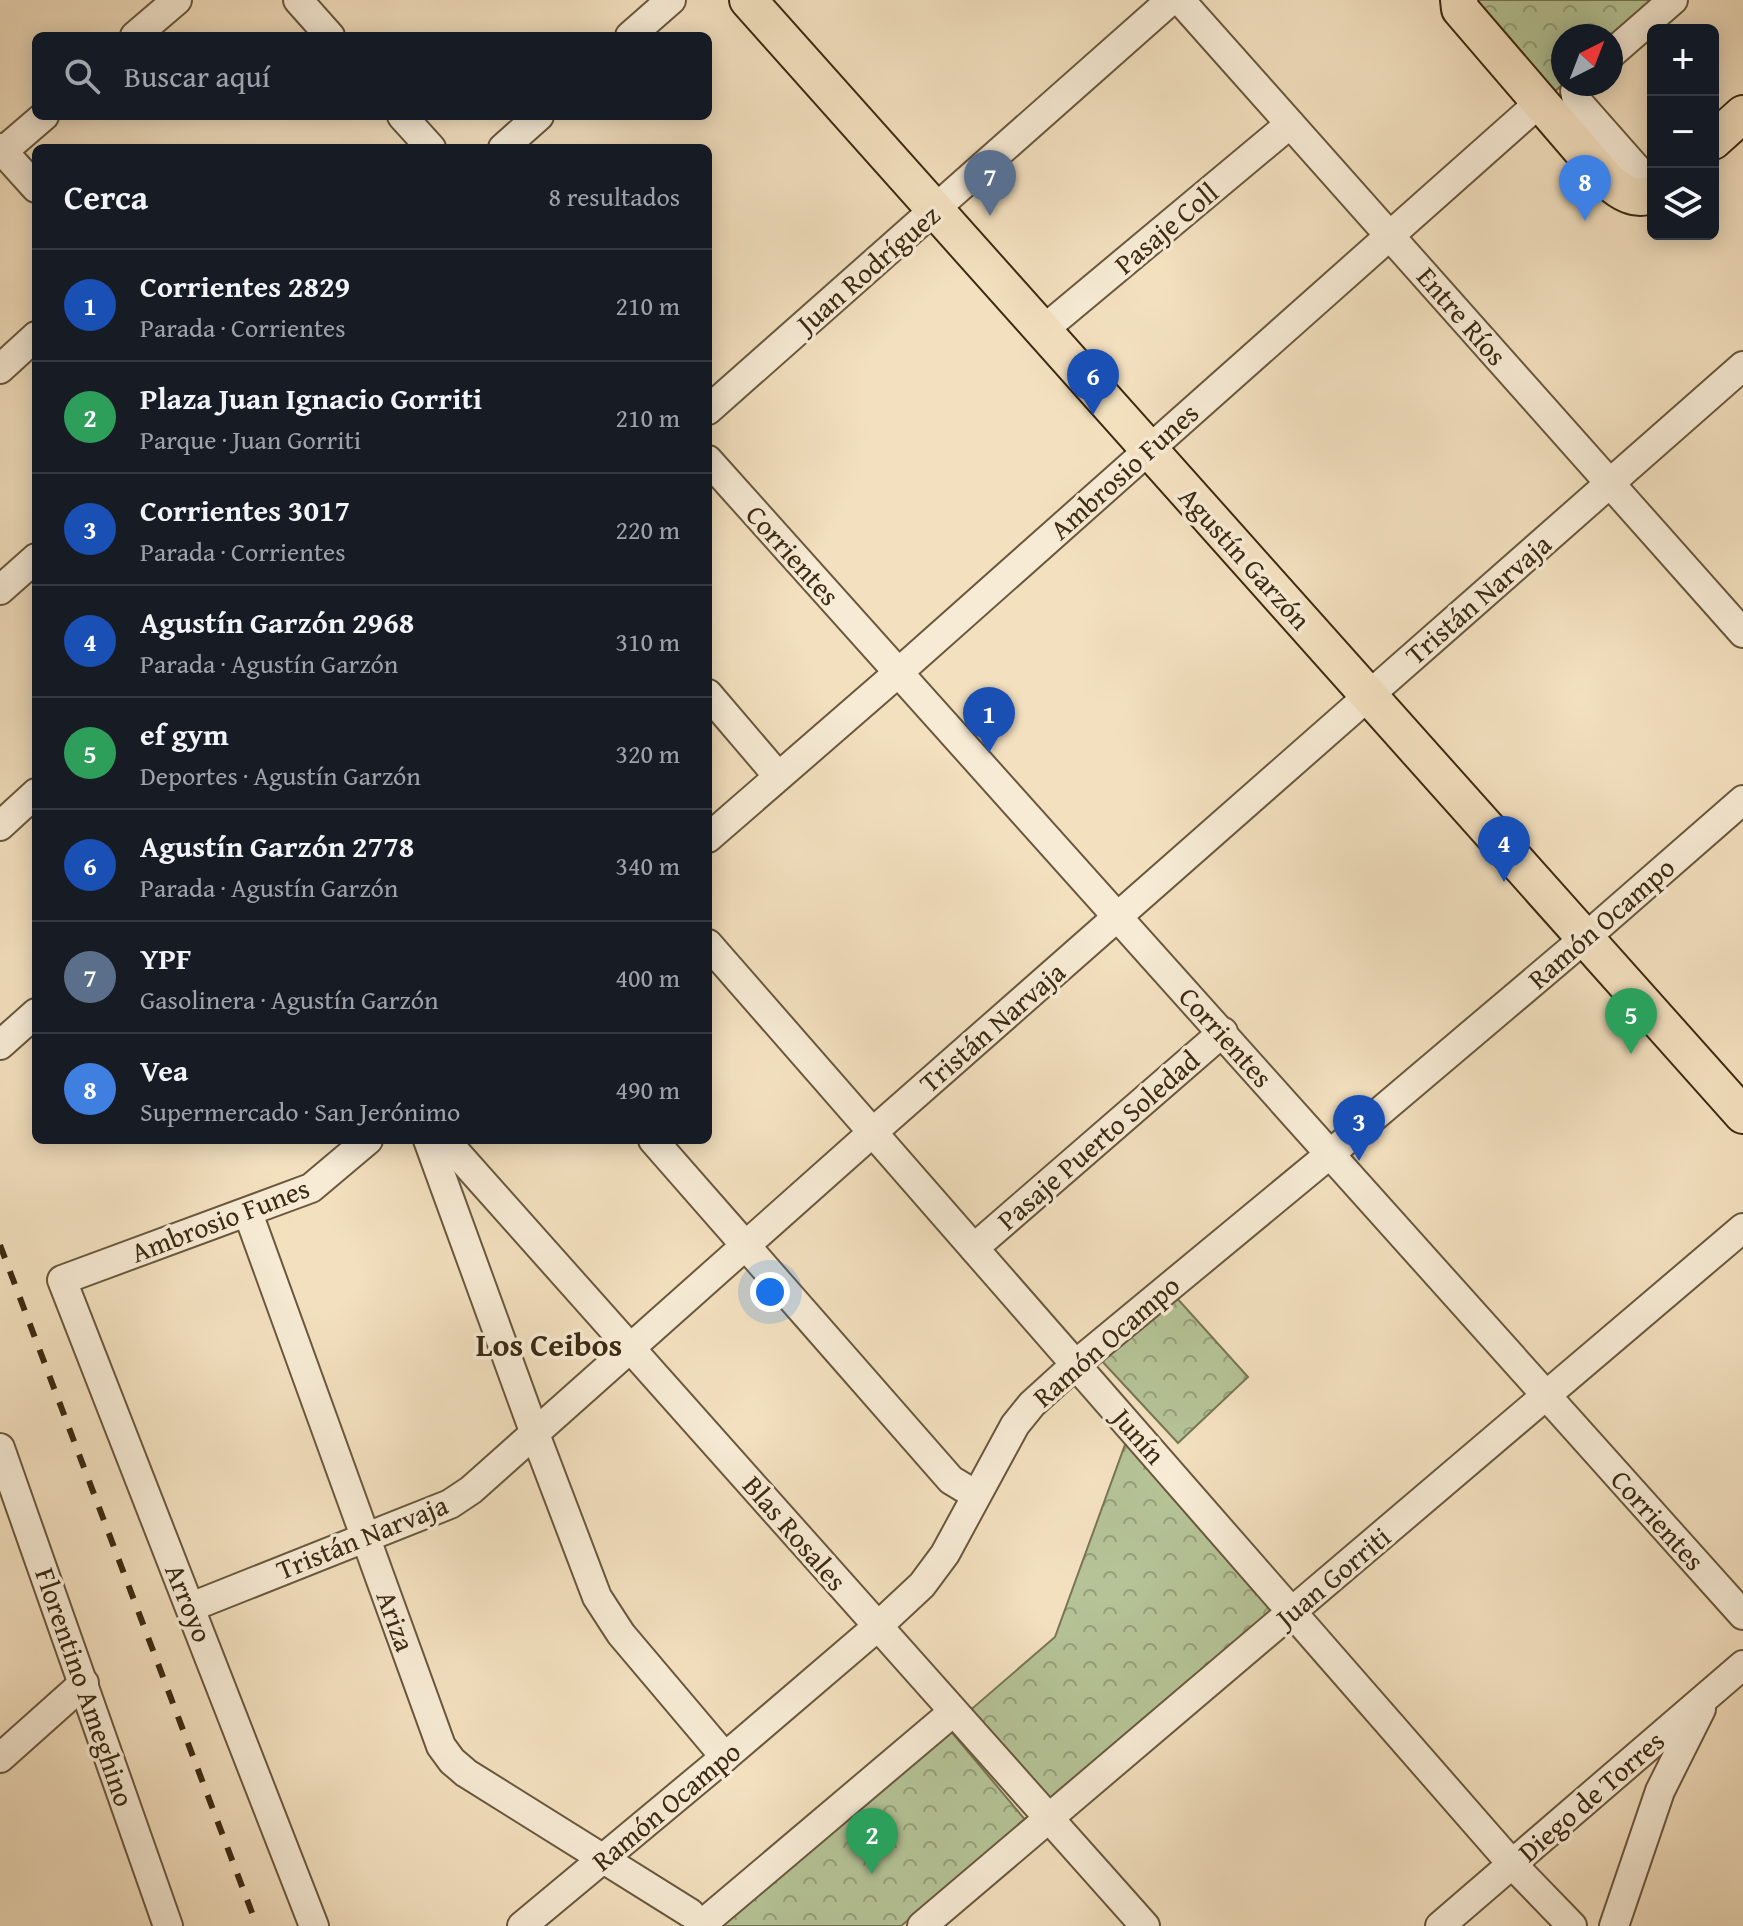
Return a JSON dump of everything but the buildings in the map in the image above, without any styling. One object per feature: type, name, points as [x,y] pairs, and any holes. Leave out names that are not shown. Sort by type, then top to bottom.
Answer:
[{"type":"main road","name":"Agustín Garzón","points":[[748,0],[1743,1115]]},
{"type":"main road","points":[[1459,4],[1539,103],[1607,180],[1641,194]]},
{"type":"street","points":[[140,32],[177,0]]},
{"type":"street","points":[[298,0],[326,32]]},
{"type":"street","points":[[635,32],[671,0]]},
{"type":"street","name":"Juan Rodríguez","points":[[712,406],[1171,0]]},
{"type":"street","name":"Entre Ríos","points":[[1180,0],[1743,633]]},
{"type":"street","points":[[1623,44],[1673,0]]},
{"type":"street","points":[[1576,96],[1577,101],[1637,169],[1641,194]]},
{"type":"street","name":"Ambrosio Funes","points":[[712,834],[1539,103]]},
{"type":"street","points":[[32,184],[1,151],[39,120]]},
{"type":"street","points":[[406,120],[427,144]]},
{"type":"street","points":[[508,144],[534,120]]},
{"type":"street","name":"Pasaje Coll","points":[[1042,331],[1290,124]]},
{"type":"street","points":[[0,369],[32,340]]},
{"type":"street","name":"Tristán Narvaja","points":[[191,1607],[450,1504],[471,1490],[746,1243],[1743,366]]},
{"type":"street","name":"Corrientes","points":[[712,464],[1743,1615]]},
{"type":"street","points":[[0,590],[32,562]]},
{"type":"street","points":[[712,699],[778,776]]},
{"type":"street","points":[[0,826],[32,797]]},
{"type":"street","name":"Ramón Ocampo","points":[[522,1926],[877,1627],[933,1572],[1021,1416],[1076,1364],[1330,1154],[1743,800]]},
{"type":"street","name":"Junín","points":[[712,949],[1512,1864],[1572,1926]]},
{"type":"street","points":[[0,1045],[32,1017]]},
{"type":"street","name":"Pasaje Puerto Soledad","points":[[974,1248],[1223,1032]]},
{"type":"street","name":"Ambrosio Funes","points":[[62,1280],[311,1188],[363,1144]]},
{"type":"street","points":[[429,1144],[597,1597],[607,1615],[725,1757]]},
{"type":"street","name":"Blas Rosales","points":[[449,1144],[1145,1926]]},
{"type":"street","points":[[657,1144],[951,1480],[976,1495]]},
{"type":"street","name":"Ariza","points":[[248,1213],[441,1746],[452,1761],[695,1920]]},
{"type":"street","name":"Juan Gorriti","points":[[925,1925],[1743,1228]]},
{"type":"street","name":"Arroyo","points":[[62,1280],[314,1926]]},
{"type":"street","name":"Florentino Ameghino","points":[[0,1448],[168,1926]]},
{"type":"street","name":"Diego de Torres","points":[[1440,1926],[1743,1665]]},
{"type":"street","points":[[0,1758],[84,1683]]},
{"type":"street","points":[[1614,1926],[1660,1791],[1709,1694]]},
{"type":"street","points":[[695,1920],[953,1712]]},
{"type":"green space","points":[[1471,0],[1660,0],[1623,27],[1623,24],[1551,24],[1551,93]]},
{"type":"green space","points":[[1175,1296],[1248,1377],[1178,1443],[1100,1359]]},
{"type":"green space","points":[[1126,1442],[1273,1610],[1047,1805],[967,1713],[1055,1637]]},
{"type":"green space","points":[[949,1729],[1027,1822],[901,1926],[719,1926]]},
{"type":"railway","points":[[0,1245],[257,1926]]},
{"type":"place","name":"YPF","points":[[990,216]]},
{"type":"place","name":"Vea","points":[[1585,221]]},
{"type":"place","name":"Agustín Garzón 2778","points":[[1093,415]]},
{"type":"place","name":"Corrientes 2829","points":[[989,753]]},
{"type":"place","name":"Agustín Garzón 2968","points":[[1504,882]]},
{"type":"place","name":"ef gym","points":[[1631,1054]]},
{"type":"place","name":"Corrientes 3017","points":[[1359,1161]]},
{"type":"place","name":"Plaza Juan Ignacio Gorriti","points":[[872,1874]]},
{"type":"district","name":"Los Ceibos","points":[[549,1345]]}]
